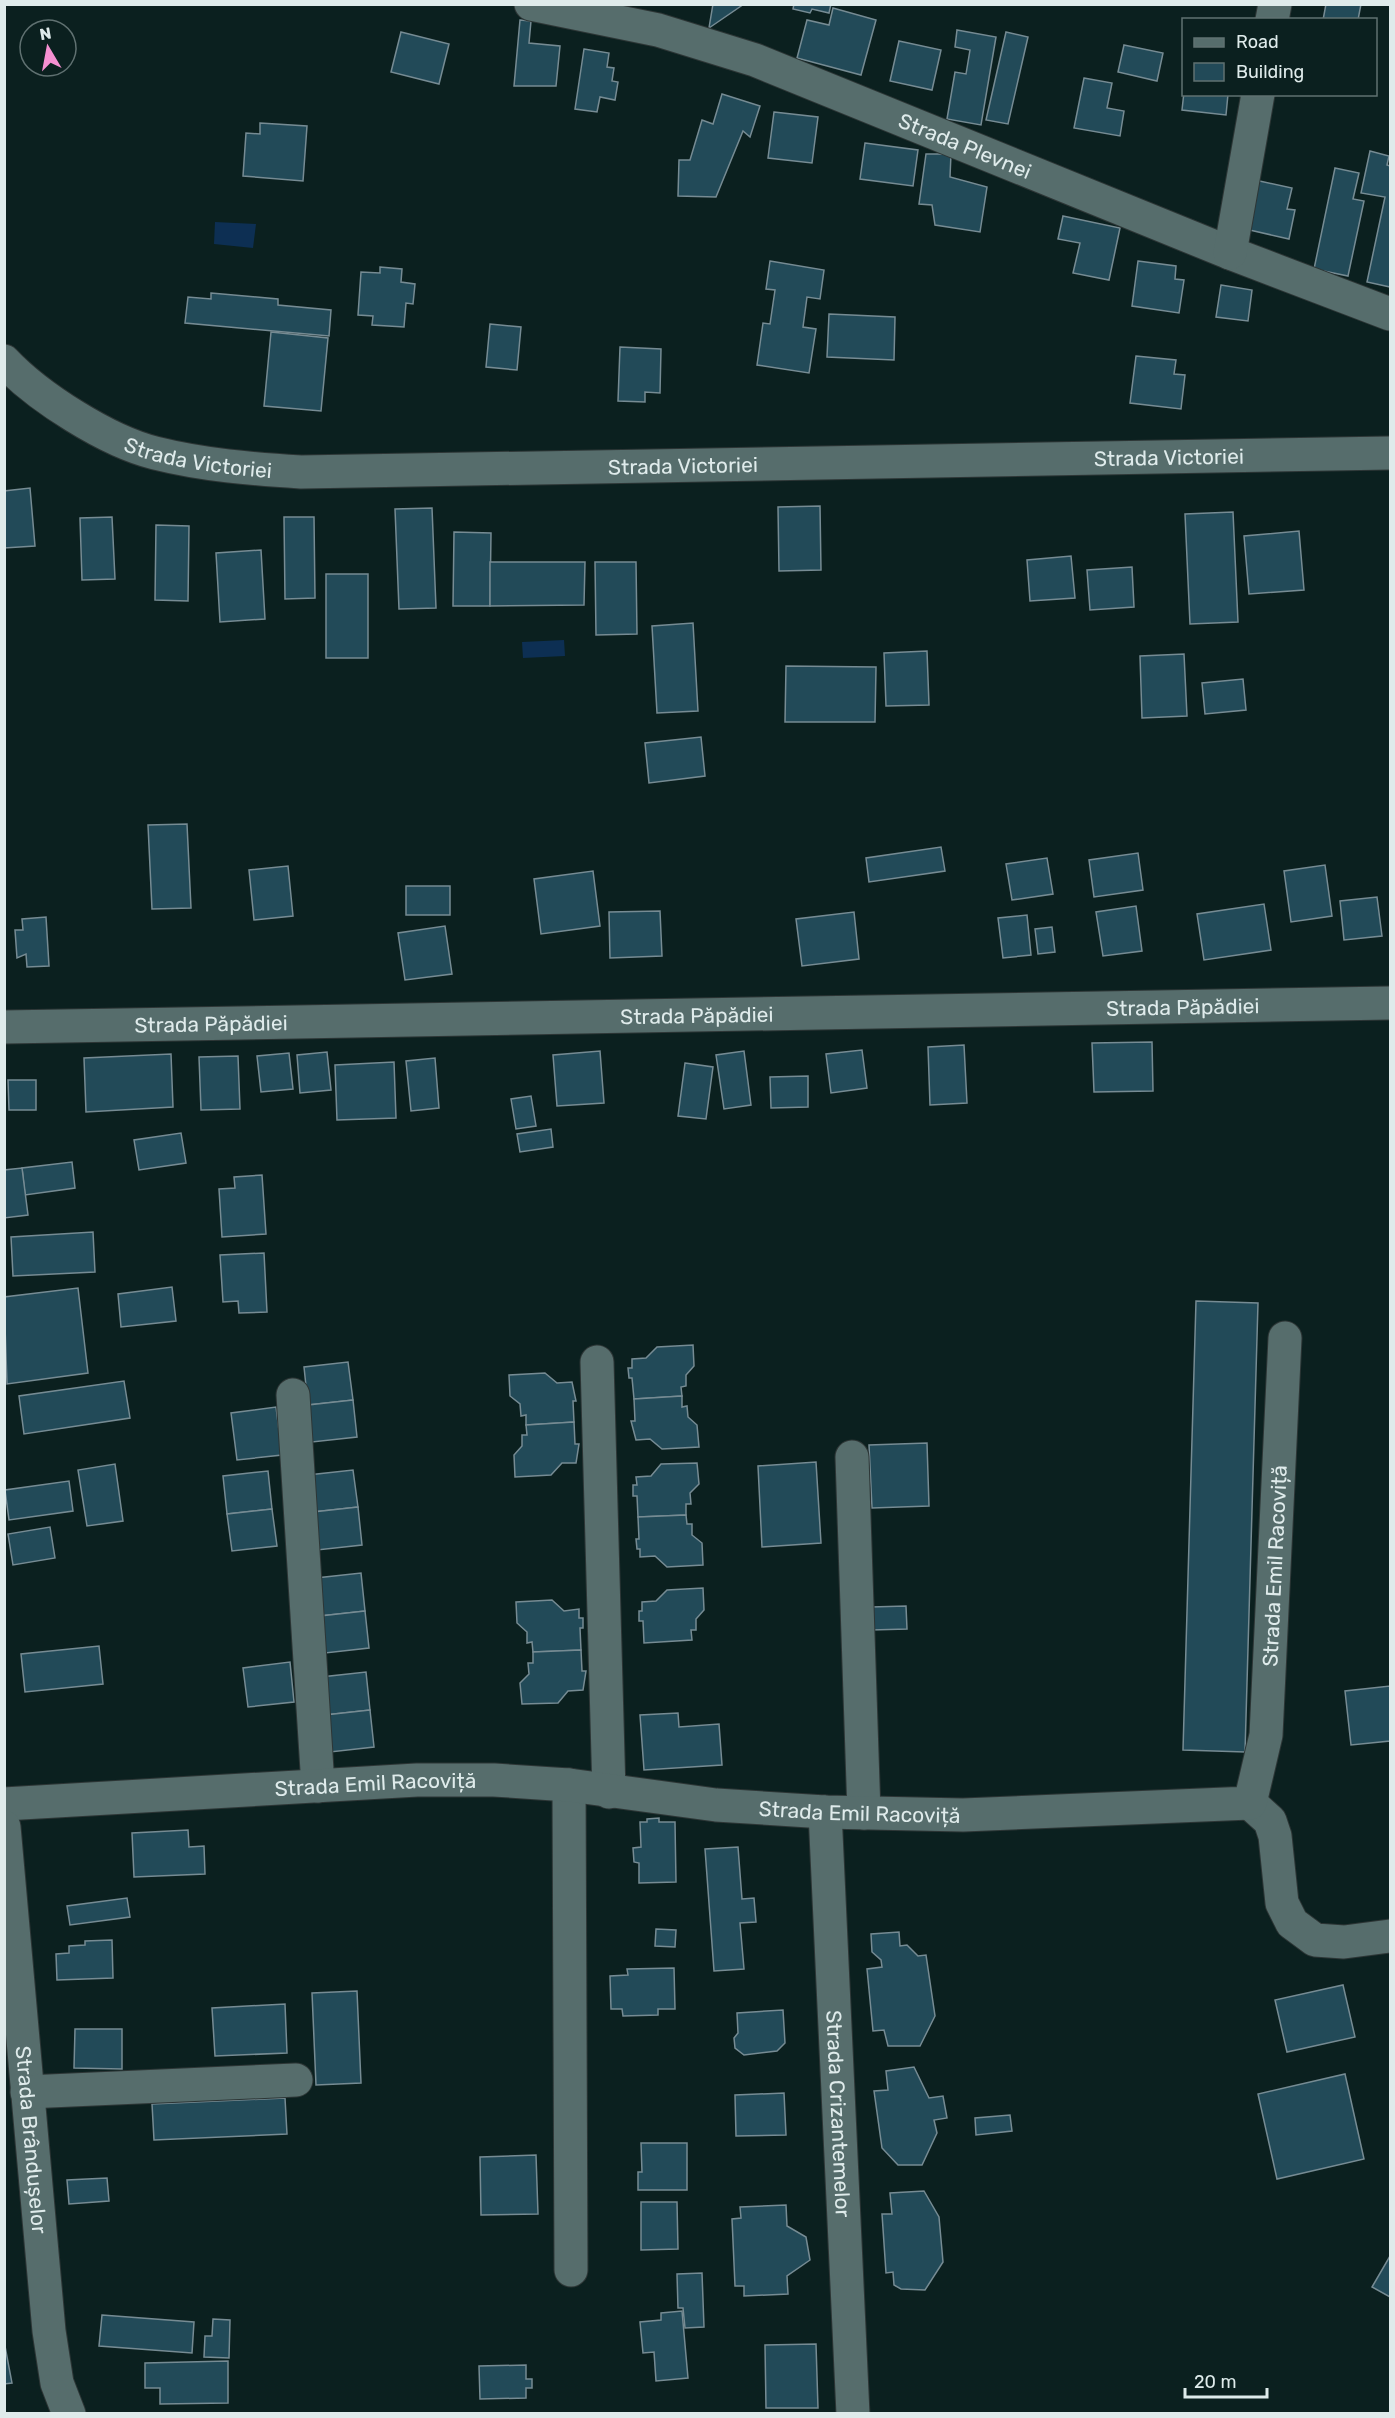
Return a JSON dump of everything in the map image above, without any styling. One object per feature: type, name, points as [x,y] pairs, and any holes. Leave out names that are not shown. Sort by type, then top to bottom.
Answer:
[{"type":"street","name":"Strada Plevnei","points":[[531,4],[658,30],[755,60],[1230,253],[1390,314]]},
{"type":"street","points":[[1230,253],[1258,96]]},
{"type":"street","name":"Strada Victoriei","points":[[4,361],[56,405],[98,429],[153,453],[230,467],[301,472],[1390,453]]},
{"type":"street","name":"Strada Păpădiei","points":[[4,1027],[1390,1003]]},
{"type":"street","name":"Strada Emil Racoviță","points":[[4,1804],[318,1786],[494,1779],[569,1785],[716,1805],[864,1814],[963,1815],[1250,1803],[1266,1735],[1285,1338]]},
{"type":"street","points":[[597,1362],[609,1792]]},
{"type":"street","points":[[293,1395],[318,1786]]},
{"type":"street","points":[[852,1457],[864,1814]]},
{"type":"street","points":[[569,1785],[571,2270]]},
{"type":"street","points":[[1250,1803],[1270,1821],[1275,1836],[1282,1903],[1292,1923],[1316,1940],[1344,1942],[1390,1936]]},
{"type":"street","name":"Strada Crizantemelor","points":[[825,1812],[853,2414]]},
{"type":"street","name":"Strada Brândușelor","points":[[4,1827],[8,1921],[27,2092],[49,2331],[57,2383],[69,2414]]},
{"type":"street","points":[[27,2092],[296,2080]]},
{"type":"water","points":[[215,222],[256,224],[253,248],[214,244]]},
{"type":"water","points":[[564,640],[565,656],[523,658],[522,642]]},
{"type":"building","points":[[713,4],[744,4],[709,28]]},
{"type":"building","points":[[794,4],[831,4],[829,13],[812,9],[810,13],[793,9]]},
{"type":"building","points":[[1326,4],[1361,4],[1358,18],[1323,18]]},
{"type":"building","points":[[833,8],[876,20],[861,75],[797,58],[807,20],[829,25]]},
{"type":"building","points":[[520,20],[531,21],[529,43],[560,46],[556,86],[514,86]]},
{"type":"building","points":[[957,30],[996,37],[981,125],[947,119],[955,72],[966,74],[970,50],[955,47]]},
{"type":"building","points":[[401,32],[449,44],[439,84],[391,72]]},
{"type":"building","points":[[1006,32],[1028,37],[1008,124],[986,120]]},
{"type":"building","points":[[899,41],[941,50],[932,90],[890,81]]},
{"type":"building","points":[[1124,45],[1163,53],[1157,81],[1118,72]]},
{"type":"building","points":[[584,49],[609,53],[607,67],[614,68],[612,81],[618,82],[615,100],[600,97],[597,112],[575,109]]},
{"type":"building","points":[[1084,78],[1112,83],[1107,108],[1124,111],[1120,136],[1074,128]]},
{"type":"building","points":[[722,94],[760,106],[750,137],[743,131],[716,197],[678,196],[679,160],[690,160],[702,120],[713,124]]},
{"type":"building","points":[[1184,96],[1228,96],[1226,115],[1182,110]]},
{"type":"building","points":[[774,112],[818,117],[812,163],[768,158]]},
{"type":"building","points":[[260,123],[307,126],[303,181],[243,176],[246,133],[260,134]]},
{"type":"building","points":[[865,143],[918,150],[913,186],[860,179]]},
{"type":"building","points":[[1370,151],[1389,156],[1387,165],[1390,166],[1390,287],[1367,282],[1385,197],[1361,193]]},
{"type":"building","points":[[926,154],[951,154],[950,177],[987,187],[980,232],[935,225],[932,205],[919,204]]},
{"type":"building","points":[[1335,168],[1359,173],[1353,199],[1364,201],[1348,276],[1314,269]]},
{"type":"building","points":[[1255,180],[1292,188],[1287,209],[1295,210],[1289,239],[1245,229]]},
{"type":"building","points":[[1063,216],[1120,228],[1109,280],[1073,273],[1080,243],[1058,239]]},
{"type":"building","points":[[770,261],[824,270],[820,299],[807,297],[803,327],[816,329],[809,373],[757,365],[763,323],[770,324],[775,290],[766,289]]},
{"type":"building","points":[[1138,261],[1176,266],[1175,279],[1184,280],[1179,313],[1132,306]]},
{"type":"building","points":[[380,267],[402,269],[401,282],[415,284],[413,304],[406,303],[404,327],[372,325],[373,316],[358,315],[361,272],[380,273]]},
{"type":"building","points":[[1221,285],[1252,290],[1248,321],[1216,317]]},
{"type":"building","points":[[211,293],[278,299],[278,305],[331,310],[329,336],[185,323],[188,297],[211,299]]},
{"type":"building","points":[[829,314],[895,317],[894,360],[827,357]]},
{"type":"building","points":[[490,324],[521,327],[517,370],[486,367]]},
{"type":"building","points":[[271,332],[328,338],[321,411],[264,406]]},
{"type":"building","points":[[620,347],[661,349],[660,393],[645,392],[645,402],[618,401]]},
{"type":"building","points":[[1136,356],[1176,360],[1174,374],[1185,375],[1181,409],[1130,403]]},
{"type":"building","points":[[30,488],[35,546],[4,548],[4,491]]},
{"type":"building","points":[[820,506],[821,570],[779,571],[778,507]]},
{"type":"building","points":[[432,508],[436,608],[399,609],[395,509]]},
{"type":"building","points":[[1233,512],[1238,622],[1190,624],[1185,514]]},
{"type":"building","points":[[112,517],[115,579],[82,580],[80,518]]},
{"type":"building","points":[[284,517],[314,517],[315,598],[285,599]]},
{"type":"building","points":[[156,525],[189,526],[188,601],[155,600]]},
{"type":"building","points":[[1299,531],[1304,590],[1249,594],[1244,536]]},
{"type":"building","points":[[454,532],[491,533],[490,606],[453,606]]},
{"type":"building","points":[[261,550],[265,619],[220,622],[216,553]]},
{"type":"building","points":[[1071,556],[1075,598],[1030,601],[1027,560]]},
{"type":"building","points":[[490,562],[585,562],[584,605],[490,606]]},
{"type":"building","points":[[595,562],[636,562],[637,634],[596,635]]},
{"type":"building","points":[[1132,567],[1134,607],[1090,610],[1087,570]]},
{"type":"building","points":[[326,574],[368,574],[368,658],[326,658]]},
{"type":"building","points":[[693,623],[698,711],[657,713],[652,626]]},
{"type":"building","points":[[927,651],[929,705],[886,706],[884,653]]},
{"type":"building","points":[[1184,654],[1187,716],[1142,718],[1140,656]]},
{"type":"building","points":[[786,666],[876,667],[875,722],[785,722]]},
{"type":"building","points":[[1243,679],[1246,710],[1205,714],[1202,683]]},
{"type":"building","points":[[701,737],[705,776],[649,783],[645,743]]},
{"type":"building","points":[[187,824],[191,908],[152,909],[148,825]]},
{"type":"building","points":[[941,847],[945,871],[869,882],[866,858]]},
{"type":"building","points":[[1138,853],[1143,890],[1094,897],[1089,860]]},
{"type":"building","points":[[1047,858],[1053,894],[1012,900],[1006,864]]},
{"type":"building","points":[[1325,865],[1332,916],[1291,922],[1284,871]]},
{"type":"building","points":[[288,866],[293,916],[254,920],[249,870]]},
{"type":"building","points":[[593,871],[600,926],[541,934],[534,879]]},
{"type":"building","points":[[406,886],[450,886],[450,915],[406,915]]},
{"type":"building","points":[[1377,897],[1382,936],[1344,940],[1340,901]]},
{"type":"building","points":[[1264,904],[1271,950],[1204,960],[1197,914]]},
{"type":"building","points":[[1136,906],[1142,951],[1103,956],[1096,912]]},
{"type":"building","points":[[660,911],[662,956],[610,958],[609,912]]},
{"type":"building","points":[[854,912],[859,959],[802,966],[796,919]]},
{"type":"building","points":[[1027,915],[1031,955],[1003,958],[998,918]]},
{"type":"building","points":[[46,917],[49,966],[27,967],[26,954],[17,958],[15,930],[23,930],[22,919]]},
{"type":"building","points":[[445,926],[452,974],[405,980],[398,933]]},
{"type":"building","points":[[1052,927],[1055,952],[1038,954],[1035,929]]},
{"type":"building","points":[[1152,1042],[1153,1091],[1094,1092],[1092,1043]]},
{"type":"building","points":[[964,1045],[967,1103],[930,1105],[928,1047]]},
{"type":"building","points":[[862,1050],[867,1088],[831,1093],[826,1054]]},
{"type":"building","points":[[600,1051],[604,1103],[557,1106],[553,1055]]},
{"type":"building","points":[[744,1051],[751,1105],[724,1109],[716,1055]]},
{"type":"building","points":[[327,1052],[331,1090],[300,1093],[297,1055]]},
{"type":"building","points":[[289,1053],[293,1089],[261,1092],[257,1056]]},
{"type":"building","points":[[171,1054],[173,1107],[86,1112],[84,1058]]},
{"type":"building","points":[[238,1056],[240,1109],[201,1110],[199,1057]]},
{"type":"building","points":[[435,1058],[439,1108],[411,1111],[406,1061]]},
{"type":"building","points":[[394,1062],[396,1118],[337,1120],[335,1065]]},
{"type":"building","points":[[685,1063],[713,1067],[706,1119],[678,1116]]},
{"type":"building","points":[[808,1076],[808,1107],[771,1108],[770,1077]]},
{"type":"building","points":[[8,1080],[36,1080],[36,1110],[9,1110]]},
{"type":"building","points":[[531,1096],[536,1126],[516,1129],[511,1099]]},
{"type":"building","points":[[551,1129],[553,1147],[520,1152],[517,1134]]},
{"type":"building","points":[[181,1133],[186,1163],[139,1170],[134,1140]]},
{"type":"building","points":[[72,1162],[75,1188],[25,1195],[22,1168]]},
{"type":"building","points":[[22,1168],[28,1215],[4,1218],[4,1170]]},
{"type":"building","points":[[262,1175],[266,1234],[222,1237],[219,1189],[235,1188],[234,1177]]},
{"type":"building","points":[[93,1232],[95,1272],[13,1276],[11,1237]]},
{"type":"building","points":[[264,1253],[267,1312],[239,1313],[238,1301],[223,1302],[220,1255]]},
{"type":"building","points":[[172,1287],[176,1321],[121,1327],[118,1294]]},
{"type":"building","points":[[78,1288],[88,1373],[7,1384],[4,1297]]},
{"type":"building","points":[[1196,1301],[1258,1303],[1245,1752],[1183,1750]]},
{"type":"building","points":[[693,1345],[694,1366],[686,1375],[686,1386],[681,1387],[682,1396],[634,1399],[632,1378],[629,1378],[628,1368],[632,1368],[632,1359],[646,1358],[657,1347]]},
{"type":"building","points":[[348,1362],[353,1400],[308,1405],[304,1367]]},
{"type":"building","points":[[545,1373],[557,1383],[572,1382],[576,1401],[573,1401],[574,1422],[526,1425],[526,1415],[521,1416],[520,1404],[510,1396],[509,1375]]},
{"type":"building","points":[[124,1381],[130,1418],[24,1434],[19,1396]]},
{"type":"building","points":[[682,1396],[682,1407],[687,1406],[688,1417],[697,1425],[699,1447],[662,1449],[650,1439],[636,1440],[631,1421],[635,1421],[634,1399]]},
{"type":"building","points":[[353,1400],[357,1437],[312,1442],[308,1405]]},
{"type":"building","points":[[276,1407],[282,1455],[237,1460],[231,1413]]},
{"type":"building","points":[[574,1422],[575,1444],[579,1444],[576,1463],[562,1463],[551,1475],[515,1477],[514,1455],[522,1446],[522,1435],[527,1435],[526,1425]]},
{"type":"building","points":[[927,1443],[929,1506],[872,1508],[869,1445]]},
{"type":"building","points":[[816,1462],[821,1543],[762,1547],[758,1466]]},
{"type":"building","points":[[697,1463],[699,1484],[690,1493],[691,1504],[686,1504],[686,1515],[638,1517],[637,1496],[633,1496],[633,1485],[637,1485],[636,1477],[651,1476],[661,1464]]},
{"type":"building","points":[[115,1464],[123,1521],[87,1526],[78,1470]]},
{"type":"building","points":[[353,1470],[358,1507],[313,1512],[308,1475]]},
{"type":"building","points":[[268,1471],[272,1509],[227,1514],[223,1476]]},
{"type":"building","points":[[69,1481],[73,1511],[9,1520],[5,1490]]},
{"type":"building","points":[[358,1507],[362,1545],[317,1550],[313,1512]]},
{"type":"building","points":[[272,1509],[277,1546],[232,1551],[227,1514]]},
{"type":"building","points":[[686,1515],[687,1524],[692,1524],[692,1535],[702,1543],[703,1565],[667,1567],[655,1556],[640,1557],[636,1539],[639,1539],[638,1517]]},
{"type":"building","points":[[50,1527],[55,1558],[13,1565],[8,1534]]},
{"type":"building","points":[[361,1573],[365,1611],[320,1616],[316,1578]]},
{"type":"building","points":[[703,1588],[704,1610],[696,1619],[696,1630],[691,1630],[692,1640],[644,1643],[643,1621],[639,1621],[642,1602],[656,1601],[667,1590]]},
{"type":"building","points":[[552,1600],[564,1611],[579,1609],[579,1618],[583,1618],[583,1628],[580,1628],[581,1650],[533,1652],[532,1642],[527,1643],[527,1632],[517,1623],[516,1602]]},
{"type":"building","points":[[906,1606],[907,1629],[871,1630],[871,1607]]},
{"type":"building","points":[[365,1611],[369,1648],[325,1653],[320,1616]]},
{"type":"building","points":[[99,1646],[103,1684],[25,1692],[21,1654]]},
{"type":"building","points":[[581,1650],[582,1671],[586,1671],[583,1690],[568,1691],[558,1703],[522,1704],[520,1683],[529,1674],[528,1663],[533,1663],[533,1652]]},
{"type":"building","points":[[290,1662],[294,1702],[248,1707],[243,1668]]},
{"type":"building","points":[[366,1672],[370,1710],[325,1715],[321,1677]]},
{"type":"building","points":[[1390,1686],[1390,1741],[1351,1745],[1345,1691]]},
{"type":"building","points":[[370,1710],[374,1747],[330,1752],[325,1715]]},
{"type":"building","points":[[678,1713],[679,1727],[719,1724],[722,1765],[644,1770],[640,1715]]},
{"type":"building","points":[[659,1818],[659,1822],[675,1822],[676,1882],[639,1883],[639,1863],[634,1862],[633,1848],[641,1847],[640,1822]]},
{"type":"building","points":[[188,1830],[189,1847],[204,1846],[205,1874],[134,1877],[132,1833]]},
{"type":"building","points":[[738,1847],[742,1899],[754,1898],[756,1922],[740,1923],[744,1969],[714,1971],[705,1849]]},
{"type":"building","points":[[127,1898],[130,1917],[70,1925],[67,1906]]},
{"type":"building","points":[[656,1929],[676,1930],[675,1947],[655,1946]]},
{"type":"building","points":[[899,1932],[900,1946],[907,1945],[918,1956],[926,1955],[935,2016],[920,2046],[888,2046],[884,2030],[873,2031],[867,1969],[882,1967],[881,1960],[872,1952],[871,1934]]},
{"type":"building","points":[[112,1940],[113,1978],[57,1980],[56,1954],[69,1953],[69,1946],[85,1945],[85,1941]]},
{"type":"building","points":[[674,1968],[675,2009],[658,2009],[658,2015],[623,2016],[622,2009],[611,2009],[610,1976],[628,1975],[627,1969]]},
{"type":"building","points":[[1343,1985],[1355,2037],[1287,2052],[1275,2000]]},
{"type":"building","points":[[357,1991],[361,2083],[316,2085],[312,1993]]},
{"type":"building","points":[[285,2004],[287,2053],[215,2056],[212,2008]]},
{"type":"building","points":[[783,2010],[785,2043],[777,2051],[744,2055],[735,2048],[734,2038],[738,2033],[737,2013]]},
{"type":"building","points":[[75,2029],[122,2029],[122,2069],[74,2068]]},
{"type":"building","points":[[914,2067],[929,2098],[943,2096],[947,2118],[934,2120],[937,2133],[922,2165],[898,2165],[882,2148],[874,2091],[888,2090],[886,2071]]},
{"type":"building","points":[[1345,2074],[1364,2159],[1277,2179],[1258,2094]]},
{"type":"building","points":[[784,2093],[786,2135],[736,2136],[735,2095]]},
{"type":"building","points":[[285,2098],[287,2134],[154,2140],[152,2104]]},
{"type":"building","points":[[1010,2115],[1012,2131],[976,2135],[975,2118]]},
{"type":"building","points":[[641,2143],[687,2143],[687,2190],[638,2190],[638,2172],[642,2172]]},
{"type":"building","points":[[536,2155],[538,2214],[481,2215],[480,2157]]},
{"type":"building","points":[[107,2178],[109,2201],[69,2204],[67,2180]]},
{"type":"building","points":[[924,2191],[939,2217],[943,2262],[925,2290],[901,2289],[894,2285],[893,2272],[886,2273],[882,2214],[892,2214],[890,2193]]},
{"type":"building","points":[[641,2202],[677,2202],[678,2249],[641,2250]]},
{"type":"building","points":[[786,2205],[787,2226],[806,2237],[810,2260],[787,2276],[788,2294],[744,2296],[744,2286],[735,2286],[732,2219],[741,2218],[740,2207]]},
{"type":"building","points":[[1390,2256],[1390,2297],[1372,2287]]},
{"type":"building","points":[[702,2273],[704,2327],[685,2328],[683,2308],[678,2308],[677,2274]]},
{"type":"building","points":[[682,2311],[688,2378],[656,2381],[654,2352],[643,2353],[640,2322],[661,2320],[661,2313]]},
{"type":"building","points":[[102,2315],[194,2322],[192,2353],[99,2346]]},
{"type":"building","points":[[213,2319],[230,2320],[229,2358],[204,2357],[205,2336],[212,2336]]},
{"type":"building","points":[[4,2341],[12,2383],[4,2384]]},
{"type":"building","points":[[816,2344],[818,2408],[766,2408],[765,2345]]},
{"type":"building","points":[[228,2361],[228,2403],[160,2404],[160,2388],[145,2388],[145,2363]]},
{"type":"building","points":[[526,2365],[526,2379],[532,2379],[532,2388],[526,2388],[526,2398],[480,2399],[479,2366]]}]
